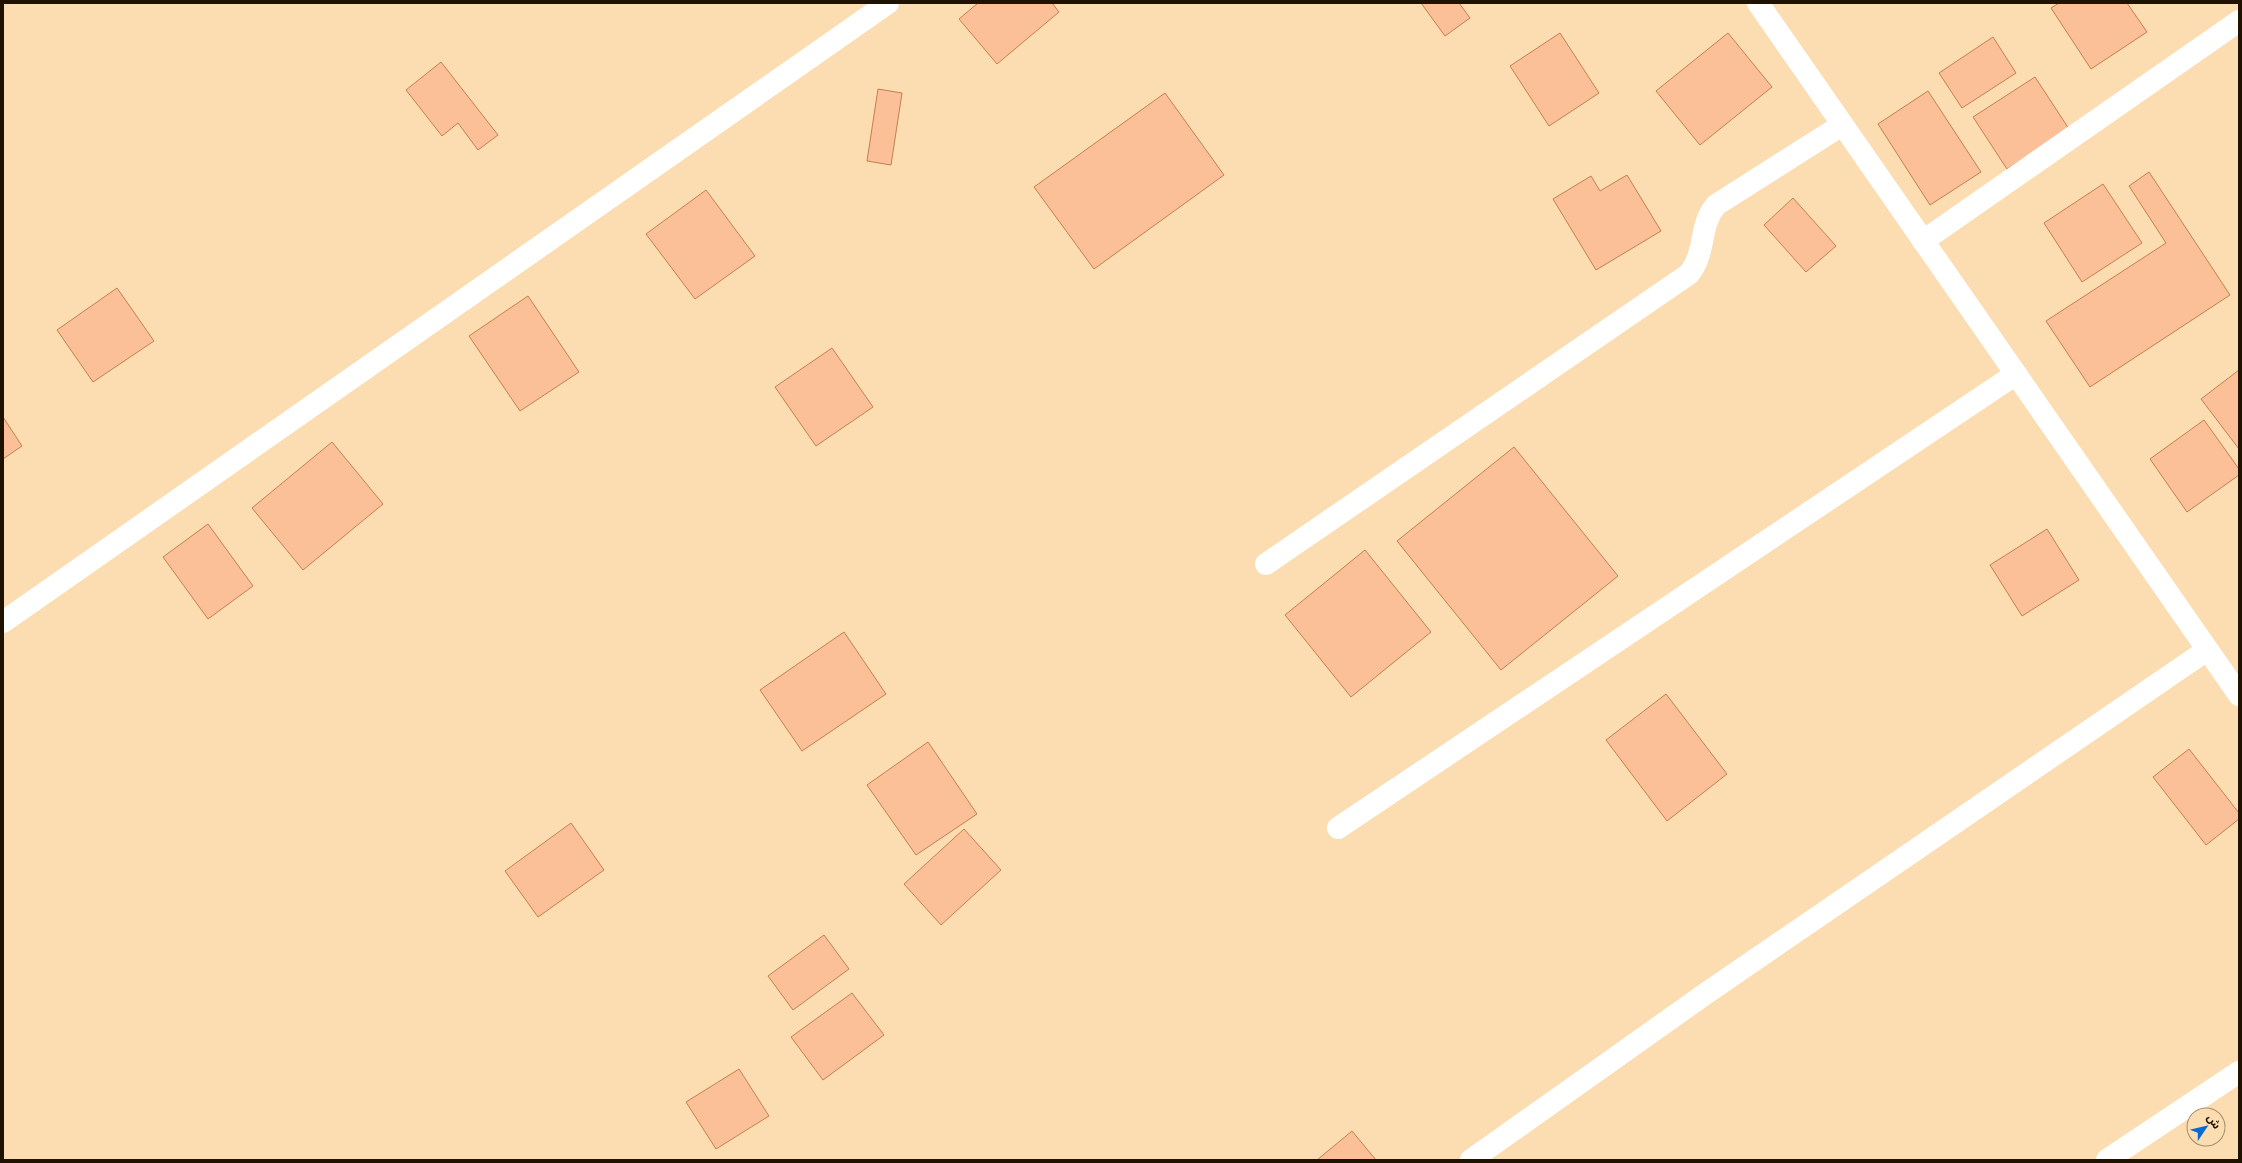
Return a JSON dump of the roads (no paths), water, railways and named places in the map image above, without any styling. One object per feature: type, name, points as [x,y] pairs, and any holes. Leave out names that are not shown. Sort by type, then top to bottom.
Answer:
[{"type":"street","points":[[3,622],[888,3]]},
{"type":"street","points":[[1758,3],[2239,695]]},
{"type":"street","points":[[1923,241],[2239,21]]},
{"type":"street","points":[[1266,564],[1680,281],[1697,264],[1702,252],[1706,220],[1716,205],[1842,124]]},
{"type":"street","points":[[1338,828],[2016,374]]},
{"type":"street","points":[[1471,1160],[1708,992],[2207,650]]},
{"type":"street","points":[[2107,1160],[2239,1072]]}]
